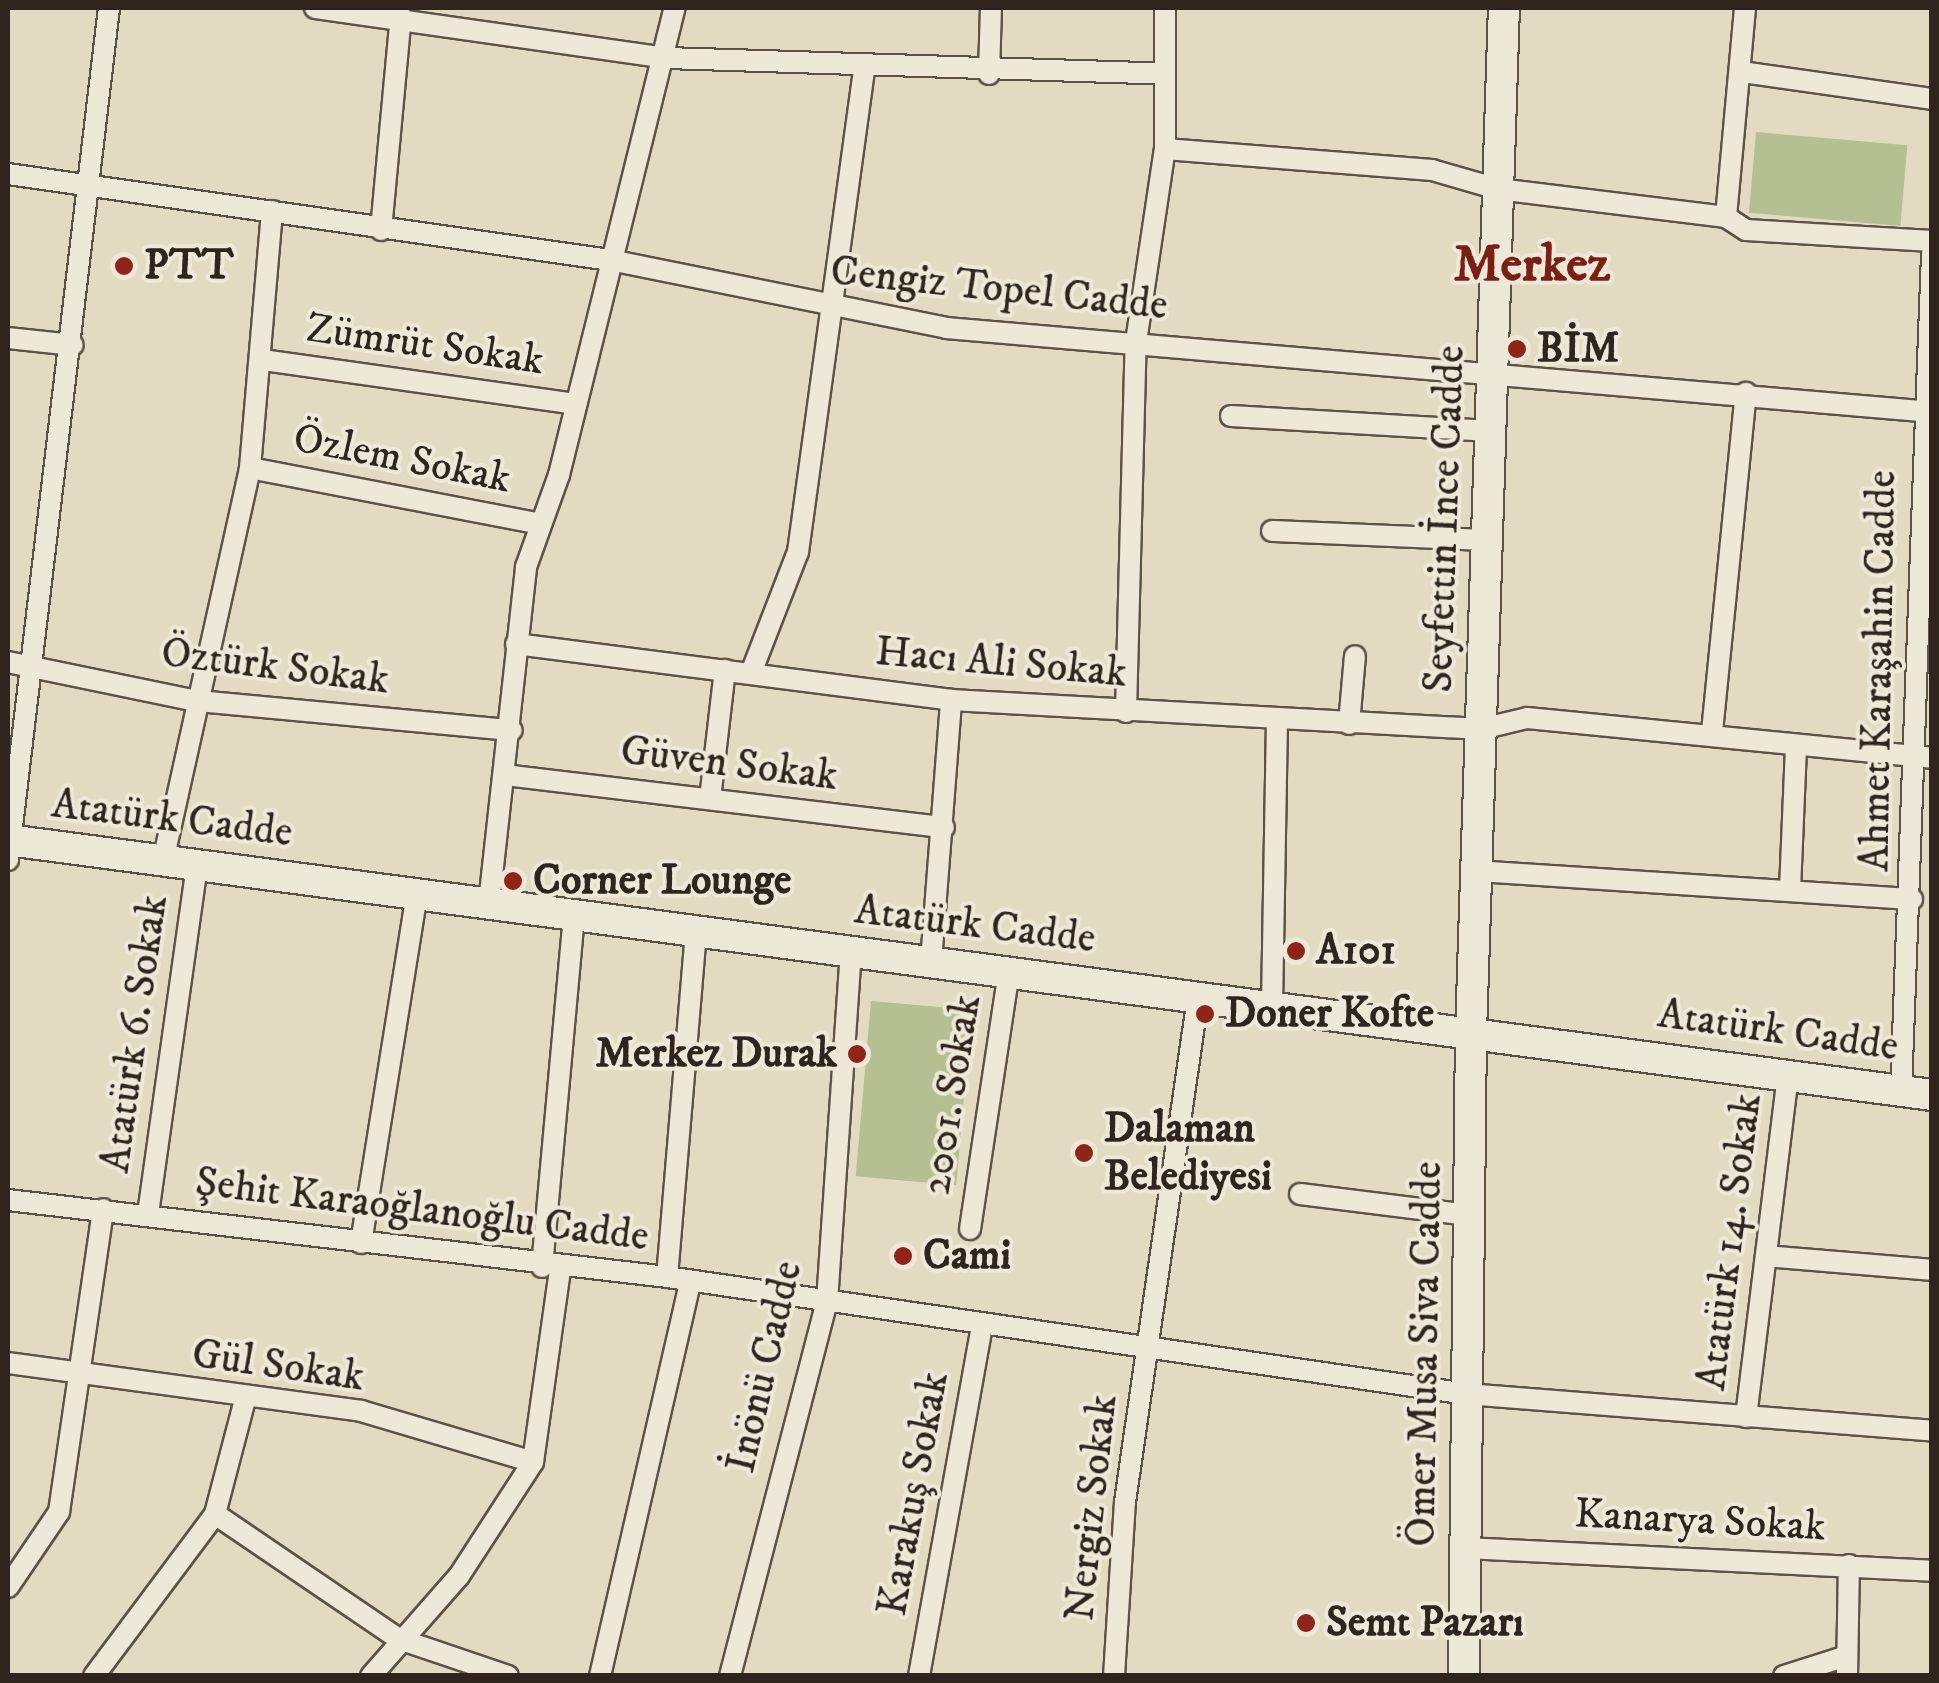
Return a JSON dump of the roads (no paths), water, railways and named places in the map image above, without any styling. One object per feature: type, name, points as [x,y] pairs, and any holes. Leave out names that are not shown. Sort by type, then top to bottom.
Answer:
[{"type":"main road","name":"Seyfettin İnce Cadde","points":[[1471,1033],[1504,8]]},
{"type":"main road","name":"Atatürk Cadde","points":[[8,847],[196,865],[1916,1093]]},
{"type":"main road","name":"Ömer Musa Siva Cadde","points":[[1464,1676],[1471,1033]]},
{"type":"street","points":[[8,847],[73,345],[109,8]]},
{"type":"street","points":[[315,8],[400,16],[666,58],[864,70],[1163,74]]},
{"type":"street","points":[[488,903],[512,730],[516,644],[540,524],[576,404],[610,260],[666,58],[675,8]]},
{"type":"street","points":[[989,74],[991,8]]},
{"type":"street","points":[[1126,712],[1136,342],[1165,149],[1165,8]]},
{"type":"street","points":[[1726,217],[1745,8]]},
{"type":"street","points":[[381,230],[400,16]]},
{"type":"street","points":[[750,673],[798,552],[826,310],[864,70]]},
{"type":"street","points":[[1742,72],[1932,99]]},
{"type":"street","points":[[1165,149],[1432,170],[1498,190],[1726,217],[1746,230],[1932,241]]},
{"type":"street","name":"Cengiz Topel Cadde","points":[[8,174],[610,260],[826,310],[1492,376],[1746,393],[1927,412]]},
{"type":"street","points":[[163,861],[250,468],[264,360],[272,212]]},
{"type":"street","name":"Ahmet Karaşahin Cadde","points":[[1916,1093],[1912,899],[1923,757],[1932,254]]},
{"type":"street","points":[[8,338],[73,345]]},
{"type":"street","name":"Zümrüt Sokak","points":[[264,360],[576,404]]},
{"type":"street","points":[[1712,732],[1746,393]]},
{"type":"street","points":[[1231,416],[1490,431]]},
{"type":"street","name":"Özlem Sokak","points":[[250,468],[540,524]]},
{"type":"street","points":[[1272,531],[1487,540]]},
{"type":"street","name":"Hacı Ali Sokak","points":[[516,644],[950,700],[1349,724],[1481,728],[1527,718],[1712,732],[1796,746],[1923,757]]},
{"type":"street","points":[[1349,724],[1355,656]]},
{"type":"street","name":"Öztürk Sokak","points":[[8,662],[198,701],[512,730]]},
{"type":"street","points":[[710,800],[725,670]]},
{"type":"street","points":[[931,962],[944,827],[950,700]]},
{"type":"street","points":[[1272,1006],[1277,721]]},
{"type":"street","points":[[1790,890],[1796,746]]},
{"type":"street","name":"Güven Sokak","points":[[505,775],[944,827]]},
{"type":"street","name":"Atatürk 6. Sokak","points":[[148,1214],[196,865]]},
{"type":"street","points":[[1476,871],[1912,899]]},
{"type":"street","points":[[361,1243],[417,894]]},
{"type":"street","points":[[371,1676],[399,1639],[459,1576],[533,1462],[551,1268],[574,915]]},
{"type":"street","points":[[667,1277],[696,933]]},
{"type":"street","name":"İnönü Cadde","points":[[730,1676],[827,1302],[851,951]]},
{"type":"street","name":"2001. Sokak","points":[[970,1229],[1009,972]]},
{"type":"street","name":"Nergiz Sokak","points":[[1114,1676],[1146,1348],[1198,997]]},
{"type":"street","name":"Atatürk 14. Sokak","points":[[1746,1417],[1788,1076]]},
{"type":"street","points":[[1300,1194],[1469,1215]]},
{"type":"street","name":"Şehit Karaoğlanoğlu Cadde","points":[[8,1200],[148,1214],[551,1268],[667,1277],[690,1284],[1467,1394],[1932,1431]]},
{"type":"street","points":[[8,1587],[58,1512],[72,1374],[103,1210]]},
{"type":"street","points":[[1766,1256],[1932,1270]]},
{"type":"street","points":[[600,1676],[690,1284]]},
{"type":"street","name":"Karakuş Sokak","points":[[919,1676],[982,1326]]},
{"type":"street","name":"Gül Sokak","points":[[8,1364],[246,1400],[361,1412],[533,1462]]},
{"type":"street","points":[[94,1676],[215,1514],[246,1400]]},
{"type":"street","points":[[215,1514],[399,1639],[508,1676]]},
{"type":"street","points":[[1929,1570],[1932,1547]]},
{"type":"street","name":"Kanarya Sokak","points":[[1465,1548],[1929,1570]]},
{"type":"street","points":[[1784,1676],[1847,1666],[1849,1565]]},
{"type":"place","name":"PTT","points":[[124,266]]},
{"type":"place","name":"BİM","points":[[1517,349]]},
{"type":"place","name":"Corner Lounge","points":[[513,881]]},
{"type":"place","name":"A101","points":[[1296,951]]},
{"type":"place","name":"Doner Kofte","points":[[1205,1014]]},
{"type":"place","name":"Merkez Durak","points":[[857,1054]]},
{"type":"place","name":"Dalaman Belediyesi","points":[[1084,1153]]},
{"type":"place","name":"Cami","points":[[903,1256]]},
{"type":"place","name":"Semt Pazarı","points":[[1306,1623]]},
{"type":"district","name":"Merkez","points":[[1532,266]]}]
